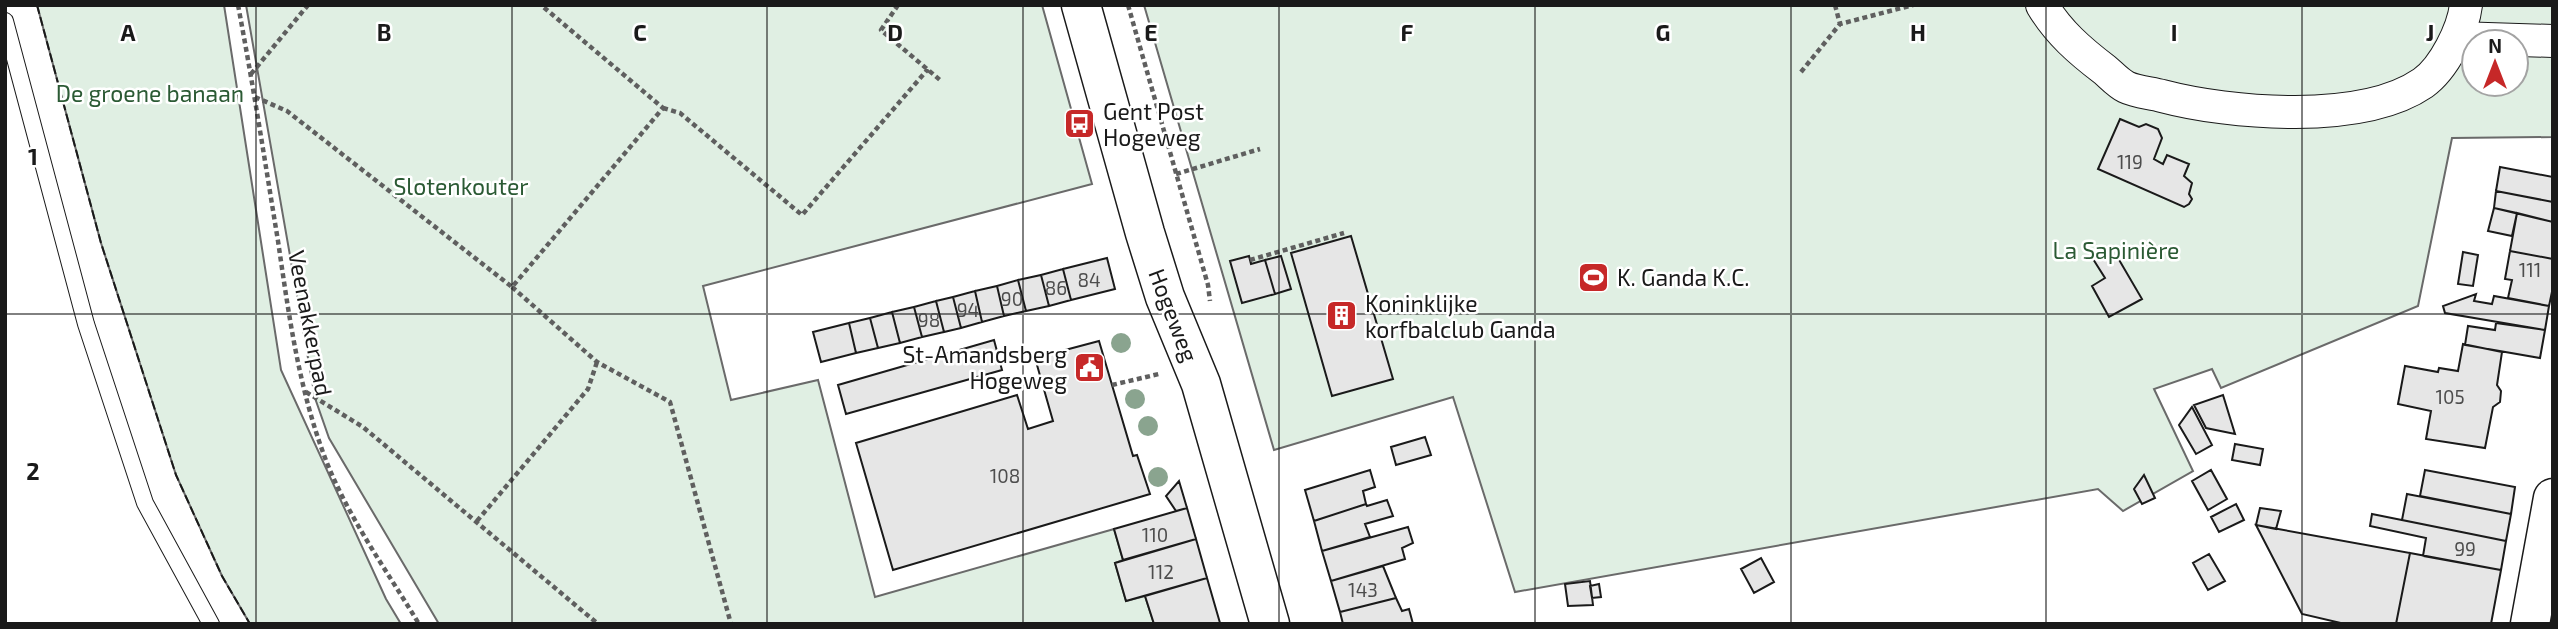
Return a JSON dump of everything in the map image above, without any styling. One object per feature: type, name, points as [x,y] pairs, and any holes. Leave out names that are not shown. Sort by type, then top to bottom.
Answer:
[{"type":"street","name":"Hogeweg","points":[[1081,5],[1157,271],[1201,384],[1270,624]]},
{"type":"street","points":[[2042,5],[2059,30],[2082,53],[2126,87],[2199,106],[2243,111],[2292,112],[2380,103],[2425,82],[2457,38],[2464,21],[2466,5]]},
{"type":"street","points":[[2457,38],[2553,41]]},
{"type":"street","points":[[2530,624],[2553,498]]},
{"type":"lane","points":[[5,21],[86,324],[145,503],[211,624]]},
{"type":"path","name":"Veenakkerpad","points":[[238,5],[296,359],[304,391],[326,461],[345,504],[419,624]]},
{"type":"path","points":[[251,74],[308,5]]},
{"type":"path","points":[[541,5],[663,108],[680,113],[802,215],[928,69]]},
{"type":"path","points":[[898,5],[880,30],[940,79]]},
{"type":"path","points":[[1128,5],[1208,285],[1211,311]]},
{"type":"path","points":[[1835,5],[1840,24]]},
{"type":"path","points":[[1801,72],[1840,24],[1913,5]]},
{"type":"path","points":[[255,97],[287,111],[512,287],[597,362],[670,402],[731,624]]},
{"type":"path","points":[[512,287],[663,108]]},
{"type":"path","points":[[1176,174],[1260,149]]},
{"type":"path","points":[[1250,260],[1306,247],[1344,233]]},
{"type":"path","points":[[477,522],[588,389],[597,362]]},
{"type":"path","points":[[1112,385],[1193,365]]},
{"type":"path","points":[[304,391],[363,427],[598,624]]},
{"type":"green space","name":"De groene banaan","points":[[37,5],[224,5],[281,370],[386,599],[401,624],[250,624],[222,576],[176,475],[101,243]]},
{"type":"green space","name":"Slotenkouter","points":[[246,5],[1042,5],[1092,184],[703,286],[731,400],[818,380],[875,597],[1114,529],[1123,560],[1115,563],[1126,601],[1145,596],[1154,624],[439,624],[329,438],[315,398]]},
{"type":"green space","name":"La Sapinière","points":[[1144,5],[2553,5],[2553,137],[2452,138],[2418,306],[2221,388],[2212,369],[2154,389],[2193,471],[2123,511],[2098,489],[1515,592],[1453,397],[1274,450]]},
{"type":"building","points":[[2120,119],[2139,127],[2146,124],[2158,129],[2162,138],[2154,159],[2163,164],[2167,155],[2189,164],[2184,176],[2192,183],[2189,194],[2192,199],[2189,204],[2184,207],[2098,169]]},
{"type":"building","points":[[2500,167],[2553,177],[2553,202],[2496,191]]},
{"type":"building","points":[[2496,191],[2553,202],[2553,222],[2494,208]]},
{"type":"building","points":[[2494,208],[2517,213],[2512,236],[2488,231]]},
{"type":"building","points":[[2517,213],[2553,222],[2553,259],[2510,251]]},
{"type":"building","name":"Koninklijke korfbalclub Ganda","points":[[1351,236],[1393,379],[1332,396],[1291,253]]},
{"type":"building","points":[[2510,251],[2553,259],[2553,287],[2549,306],[2508,298],[2512,280],[2505,279]]},
{"type":"building","points":[[2107,252],[2112,261],[2118,258],[2142,299],[2109,317],[2092,286],[2105,278],[2093,259]]},
{"type":"building","points":[[2463,252],[2478,255],[2473,286],[2458,284]]},
{"type":"building","points":[[1249,256],[1251,264],[1265,260],[1275,294],[1242,303],[1230,261]]},
{"type":"building","points":[[1281,256],[1291,289],[1275,294],[1265,260]]},
{"type":"building","points":[[1107,258],[1115,289],[1071,300],[1063,269]]},
{"type":"building","points":[[1063,269],[1071,300],[1049,306],[1041,275]]},
{"type":"building","points":[[1041,275],[1049,306],[1026,311],[1018,280]]},
{"type":"building","points":[[1018,280],[1026,311],[1004,316],[997,286]]},
{"type":"building","points":[[997,286],[1004,316],[982,322],[975,291]]},
{"type":"building","points":[[975,291],[982,322],[961,328],[953,297]]},
{"type":"building","points":[[2476,294],[2474,301],[2492,304],[2494,296],[2549,306],[2545,330],[2445,313],[2443,306]]},
{"type":"building","points":[[953,297],[961,328],[944,332],[936,301]]},
{"type":"building","points":[[936,301],[944,332],[922,337],[914,307]]},
{"type":"building","points":[[914,307],[922,337],[900,343],[892,312]]},
{"type":"building","points":[[892,312],[900,343],[878,348],[870,318]]},
{"type":"building","points":[[870,318],[878,348],[856,353],[849,323]]},
{"type":"building","points":[[849,323],[856,353],[821,362],[813,332]]},
{"type":"building","points":[[2496,323],[2545,330],[2540,358],[2465,345],[2468,326],[2495,330]]},
{"type":"building","points":[[994,340],[1002,370],[846,414],[838,385]]},
{"type":"building","points":[[1099,341],[1133,456],[1137,455],[1150,494],[893,570],[856,443],[1017,395],[1028,429],[1053,421],[1035,358]]},
{"type":"building","points":[[2463,344],[2502,352],[2497,385],[2501,391],[2500,402],[2493,407],[2485,448],[2426,439],[2431,411],[2398,404],[2405,366],[2438,372],[2439,368],[2458,371]]},
{"type":"building","points":[[2223,395],[2235,434],[2206,428],[2194,405]]},
{"type":"building","points":[[2192,407],[2212,445],[2196,454],[2179,425]]},
{"type":"building","points":[[1425,437],[1431,455],[1396,465],[1391,447]]},
{"type":"building","points":[[2235,444],[2263,449],[2260,465],[2232,460]]},
{"type":"building","points":[[1370,470],[1375,487],[1363,491],[1366,504],[1314,521],[1305,490]]},
{"type":"building","points":[[2211,470],[2227,499],[2208,510],[2192,481]]},
{"type":"building","points":[[2425,470],[2515,487],[2511,514],[2420,496]]},
{"type":"building","points":[[2144,475],[2155,498],[2142,504],[2134,489]]},
{"type":"building","points":[[1179,481],[1187,508],[1176,511],[1166,496]]},
{"type":"building","points":[[2407,494],[2511,514],[2506,541],[2402,520]]},
{"type":"building","points":[[1387,500],[1393,516],[1365,524],[1370,537],[1322,551],[1314,521]]},
{"type":"building","points":[[2236,504],[2244,520],[2219,532],[2211,517]]},
{"type":"building","points":[[1187,508],[1196,539],[1123,560],[1114,529]]},
{"type":"building","points":[[2260,508],[2281,511],[2276,529],[2256,525]]},
{"type":"building","points":[[2372,514],[2506,541],[2501,570],[2423,556],[2426,538],[2370,526]]},
{"type":"building","points":[[2256,525],[2410,553],[2396,624],[2345,624],[2302,614]]},
{"type":"building","points":[[1408,527],[1413,543],[1402,548],[1405,559],[1331,581],[1322,551]]},
{"type":"building","points":[[1196,539],[1207,578],[1126,601],[1115,563]]},
{"type":"building","points":[[2410,553],[2501,570],[2491,624],[2396,624]]},
{"type":"building","points":[[2209,554],[2225,581],[2208,590],[2193,563]]},
{"type":"building","points":[[1761,558],[1774,582],[1754,593],[1741,569]]},
{"type":"building","points":[[1383,566],[1396,598],[1340,612],[1331,581]]},
{"type":"building","points":[[1207,578],[1220,623],[1154,624],[1145,596]]},
{"type":"building","points":[[1590,581],[1593,605],[1568,606],[1565,584]]},
{"type":"building","points":[[1599,584],[1601,597],[1592,598],[1590,586]]},
{"type":"building","points":[[1396,598],[1402,611],[1409,609],[1413,624],[1343,624],[1340,612]]},
{"type":"fence","points":[[37,5],[101,243],[176,475],[222,576],[250,624]]},
{"type":"place","name":"Gent Post Hogeweg","points":[[1080,124]]},
{"type":"place","name":"K. Ganda K.C.","points":[[1594,277]]},
{"type":"place","name":"Koninklijke korfbalclub Ganda","points":[[1342,316]]},
{"type":"place","name":"St-Amandsberg Hogeweg","points":[[1090,367]]}]
